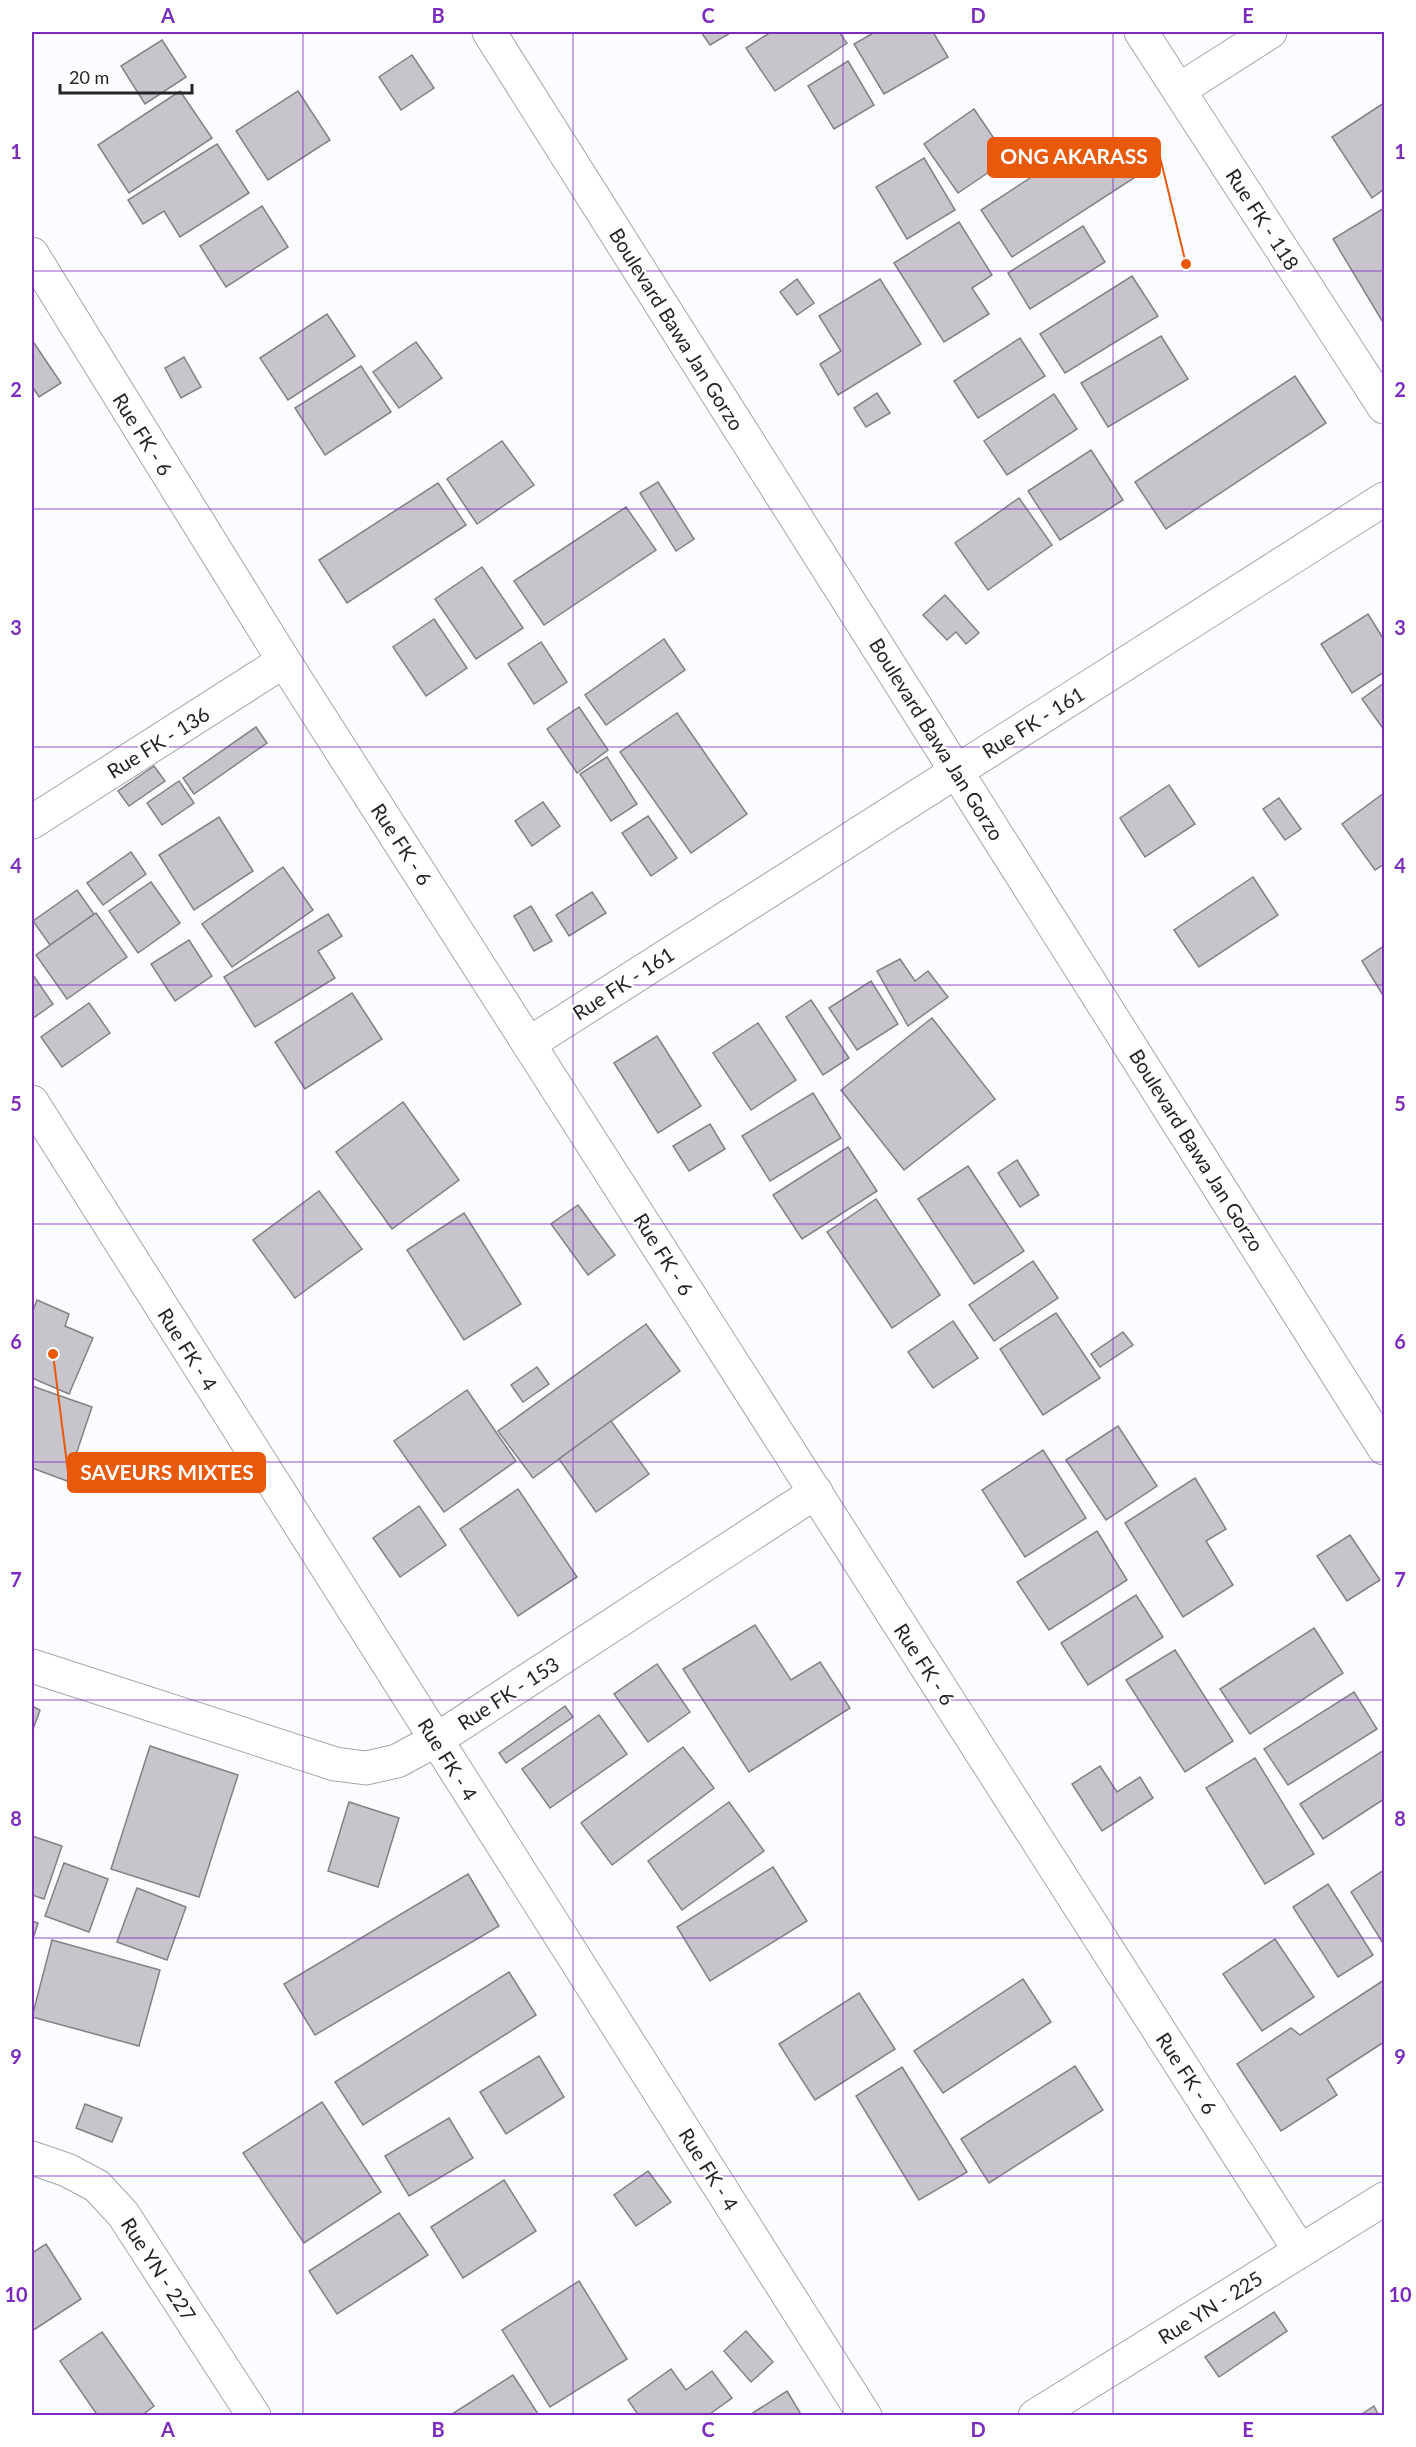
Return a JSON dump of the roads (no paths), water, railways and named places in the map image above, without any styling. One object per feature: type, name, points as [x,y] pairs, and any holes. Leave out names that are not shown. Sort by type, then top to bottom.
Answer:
[{"type":"street","name":"Boulevard Bawa Jan Gorzo","points":[[489,32],[1384,1448]]},
{"type":"street","name":"Rue FK - 118","points":[[1141,32],[1384,406]]},
{"type":"street","points":[[1179,90],[1270,32]]},
{"type":"street","name":"Rue FK - 6","points":[[32,254],[284,661],[1300,2251]]},
{"type":"street","name":"Rue FK - 161","points":[[530,1043],[1384,499]]},
{"type":"street","name":"Rue FK - 136","points":[[32,822],[284,661]]},
{"type":"street","name":"Rue FK - 4","points":[[32,1102],[865,2415]]},
{"type":"street","name":"Rue FK - 153","points":[[32,1666],[335,1764],[366,1768],[376,1766],[397,1761],[436,1740],[816,1492]]},
{"type":"street","name":"Rue YN - 227","points":[[32,2158],[67,2170],[97,2186],[123,2214],[254,2415]]},
{"type":"street","name":"Rue YN - 225","points":[[1035,2415],[1384,2199]]},
{"type":"place","name":"ONG AKARASS","points":[[1186,264]]},
{"type":"place","name":"SAVEURS MIXTES","points":[[53,1354]]}]
